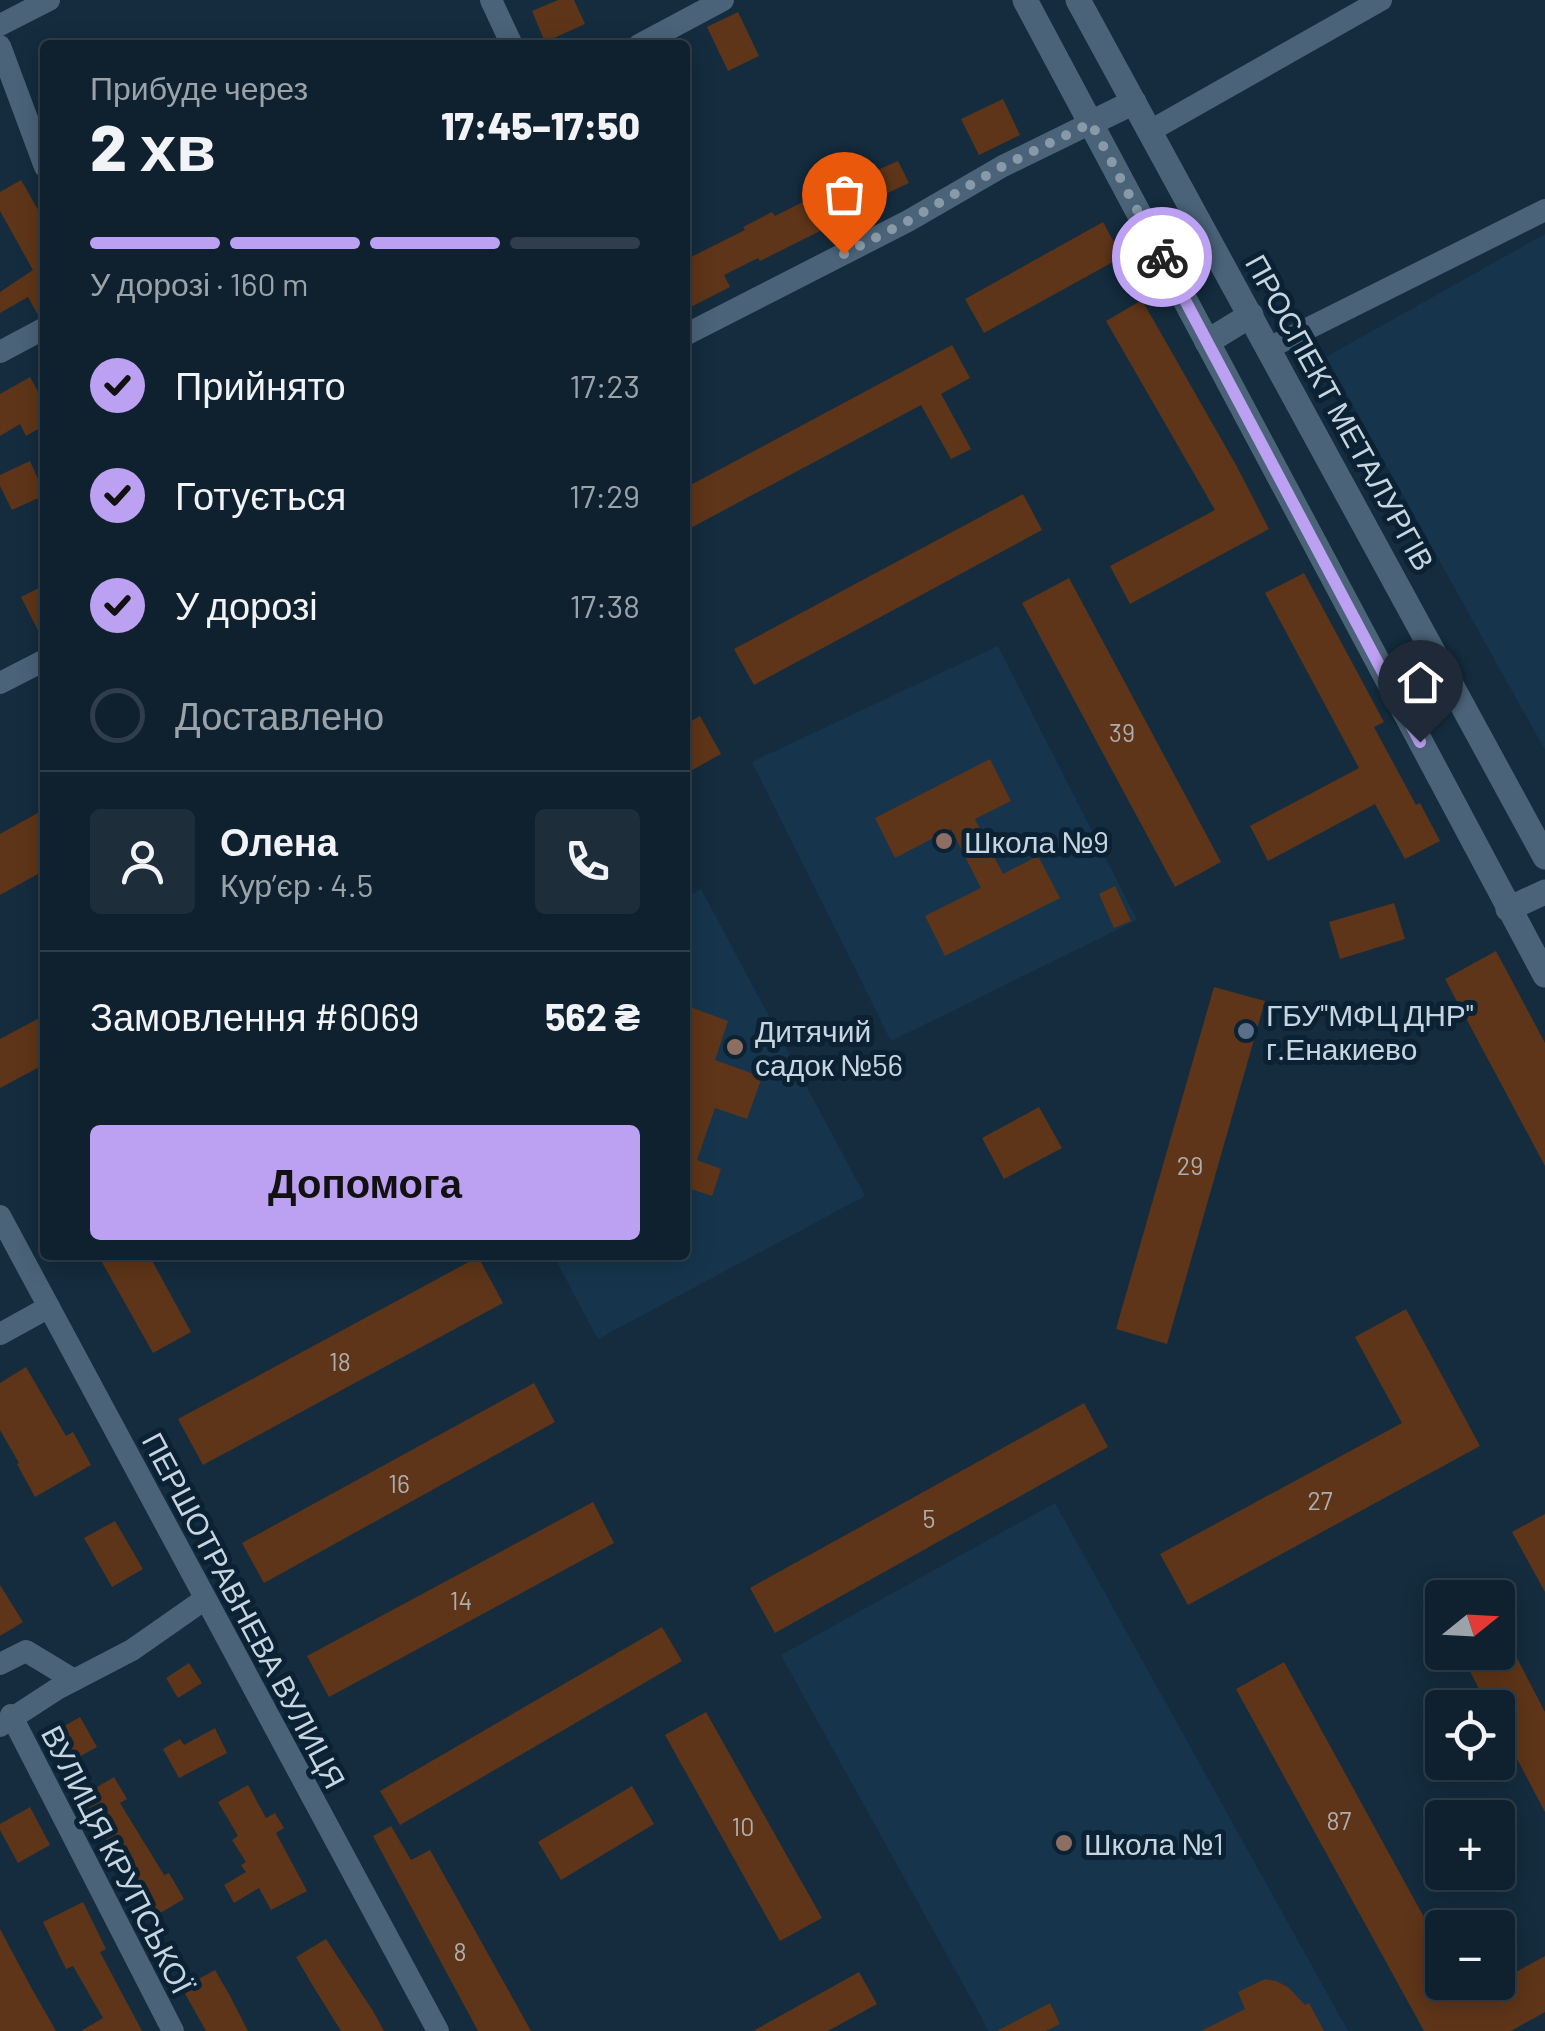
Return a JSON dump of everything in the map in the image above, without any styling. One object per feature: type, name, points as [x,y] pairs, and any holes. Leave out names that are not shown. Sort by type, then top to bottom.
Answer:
[{"type":"street","points":[[0,25],[48,0]]},
{"type":"street","points":[[490,0],[510,40]]},
{"type":"street","points":[[648,40],[723,0]]},
{"type":"street","points":[[1025,0],[1545,974]]},
{"type":"street","name":"ПРОСПЕКТ МЕТАЛУРГІВ","points":[[1078,0],[1545,856]]},
{"type":"street","points":[[1150,131],[1381,0]]},
{"type":"street","points":[[0,46],[40,153]]},
{"type":"street","points":[[690,331],[908,221],[1003,166],[1134,102]]},
{"type":"street","points":[[1269,348],[1545,210]]},
{"type":"street","points":[[1207,342],[1251,314]]},
{"type":"street","points":[[0,352],[40,331]]},
{"type":"street","points":[[0,683],[40,663]]},
{"type":"street","points":[[1508,909],[1545,892]]},
{"type":"street","name":"ПЕРШОТРАВНЕВА ВУЛИЦЯ","points":[[0,1216],[438,2031]]},
{"type":"street","points":[[0,1334],[49,1307]]},
{"type":"street","points":[[8,1719],[132,1650],[205,1600]]},
{"type":"street","points":[[0,1664],[26,1651],[74,1680]]},
{"type":"street","name":"ВУЛИЦЯ КРУПСЬКОЇ","points":[[8,1719],[173,2031]]},
{"type":"shaded area","points":[[1545,234],[1545,750],[1326,357]]},
{"type":"shaded area","name":"Школа №9","points":[[998,646],[1137,920],[891,1041],[752,762]]},
{"type":"shaded area","name":"Дитячий садок №56","points":[[701,889],[865,1196],[598,1339],[556,1260],[690,1260],[690,895]]},
{"type":"shaded area","name":"Школа №1","points":[[1055,1503],[1348,2031],[989,2031],[781,1655]]},
{"type":"building","points":[[558,0],[574,0],[585,24],[544,40],[532,11]]},
{"type":"building","points":[[738,12],[759,56],[728,71],[707,27]]},
{"type":"building","points":[[1003,99],[1020,135],[979,155],[961,119]]},
{"type":"building","points":[[898,161],[909,183],[875,199],[864,176]]},
{"type":"building","points":[[21,180],[40,213],[40,314],[28,297],[0,313],[0,292],[33,270],[0,211],[0,192]]},
{"type":"building","points":[[827,190],[842,220],[724,275],[730,287],[690,307],[690,258],[772,212],[775,216]]},
{"type":"building","points":[[1103,222],[1122,257],[984,333],[965,299]]},
{"type":"building","points":[[1142,300],[1269,529],[1130,604],[1110,566],[1215,510],[1106,321]]},
{"type":"building","points":[[952,345],[970,378],[941,394],[971,449],[951,459],[921,405],[690,528],[690,485]]},
{"type":"building","points":[[30,377],[40,396],[40,428],[26,436],[20,424],[0,436],[0,394]]},
{"type":"building","points":[[30,461],[40,484],[40,497],[12,510],[0,486],[0,475]]},
{"type":"building","points":[[1023,494],[1042,530],[754,685],[734,649]]},
{"type":"building","points":[[1304,573],[1384,722],[1374,727],[1440,841],[1405,859],[1375,804],[1268,861],[1250,826],[1359,768],[1265,593]]},
{"type":"building","points":[[1069,578],[1221,862],[1175,887],[1022,603]]},
{"type":"building","points":[[40,588],[40,634],[21,597]]},
{"type":"building","points":[[700,716],[721,754],[690,771],[690,722]]},
{"type":"building","points":[[990,759],[1011,801],[975,819],[1003,874],[1038,856],[1060,898],[945,956],[925,916],[981,888],[951,829],[895,858],[875,818]]},
{"type":"building","points":[[40,812],[40,873],[0,895],[0,834]]},
{"type":"building","points":[[1115,886],[1131,921],[1114,928],[1099,894]]},
{"type":"building","points":[[1394,903],[1405,939],[1340,959],[1329,922]]},
{"type":"building","points":[[1496,951],[1545,1043],[1545,1166],[1445,979]]},
{"type":"building","points":[[1214,987],[1265,1001],[1167,1344],[1116,1329]]},
{"type":"building","points":[[690,1007],[728,1021],[715,1060],[762,1077],[747,1119],[715,1108],[697,1160],[721,1169],[712,1196],[690,1189]]},
{"type":"building","points":[[40,1018],[40,1067],[0,1088],[0,1039]]},
{"type":"building","points":[[1039,1107],[1062,1148],[1004,1179],[982,1138]]},
{"type":"building","points":[[101,1260],[152,1260],[191,1332],[153,1353]]},
{"type":"building","points":[[472,1260],[480,1260],[503,1303],[203,1465],[178,1419]]},
{"type":"building","points":[[1406,1309],[1480,1446],[1188,1605],[1160,1554],[1402,1423],[1355,1337]]},
{"type":"building","points":[[26,1367],[66,1436],[73,1432],[91,1465],[35,1497],[0,1430],[0,1383]]},
{"type":"building","points":[[534,1383],[555,1422],[264,1583],[242,1543]]},
{"type":"building","points":[[1084,1403],[1108,1447],[775,1633],[750,1588]]},
{"type":"building","points":[[593,1502],[614,1543],[329,1697],[307,1656]]},
{"type":"building","points":[[1545,1514],[1545,1592],[1512,1532]]},
{"type":"building","points":[[115,1521],[143,1569],[112,1587],[84,1538]]},
{"type":"building","points":[[0,1585],[23,1622],[0,1636]]},
{"type":"building","points":[[662,1627],[682,1661],[400,1825],[380,1791]]},
{"type":"building","points":[[1515,1655],[1545,1712],[1545,1812],[1515,1755],[1515,1690],[1480,1690],[1469,1670],[1515,1670]]},
{"type":"building","points":[[1284,1662],[1425,1919],[1425,2000],[1515,2000],[1515,1973],[1545,1956],[1545,2012],[1511,2031],[1424,2031],[1236,1689]]},
{"type":"building","points":[[189,1663],[202,1683],[178,1698],[166,1678]]},
{"type":"building","points":[[706,1712],[822,1918],[780,1941],[665,1735]]},
{"type":"building","points":[[80,1717],[97,1747],[68,1763],[52,1733]]},
{"type":"building","points":[[215,1728],[227,1753],[179,1778],[163,1749],[180,1739],[184,1745]]},
{"type":"building","points":[[114,1777],[127,1799],[120,1803],[164,1875],[169,1873],[184,1899],[150,1919],[82,1796]]},
{"type":"building","points":[[248,1785],[266,1818],[275,1813],[284,1828],[276,1833],[307,1891],[271,1910],[259,1888],[234,1903],[224,1885],[246,1872],[241,1865],[246,1862],[232,1840],[238,1836],[218,1802]]},
{"type":"building","points":[[632,1786],[654,1824],[561,1880],[538,1842]]},
{"type":"building","points":[[30,1807],[50,1845],[18,1863],[0,1824]]},
{"type":"building","points":[[391,1826],[411,1860],[430,1850],[531,2031],[478,2031],[373,1836]]},
{"type":"building","points":[[83,1902],[106,1949],[100,1952],[142,2031],[81,2031],[103,2018],[73,1966],[66,1969],[43,1922]]},
{"type":"building","points":[[0,1929],[32,1989],[56,2031],[0,2031]]},
{"type":"building","points":[[326,1939],[384,2031],[341,2031],[296,1957]]},
{"type":"building","points":[[215,1970],[248,2031],[206,2031],[182,1988]]},
{"type":"building","points":[[859,1972],[877,2004],[828,2031],[753,2031]]},
{"type":"building","points":[[1265,1979],[1288,1987],[1305,2005],[1309,2003],[1324,2031],[1201,2031],[1245,2009],[1238,1992]]},
{"type":"building","points":[[1050,2003],[1060,2024],[1046,2031],[997,2031]]},
{"type":"way so far","points":[[844,254],[1003,166],[1091,123],[1162,257]]},
{"type":"place","name":"Школа №9","points":[[944,841]]},
{"type":"place","name":"ГБУ\"МФЦ ДНР\" г.Енакиево","points":[[1246,1031]]},
{"type":"place","name":"Дитячий садок №56","points":[[735,1047]]},
{"type":"place","name":"Школа №1","points":[[1064,1843]]},
{"type":"route","points":[[1162,257],[1420,742]]}]
